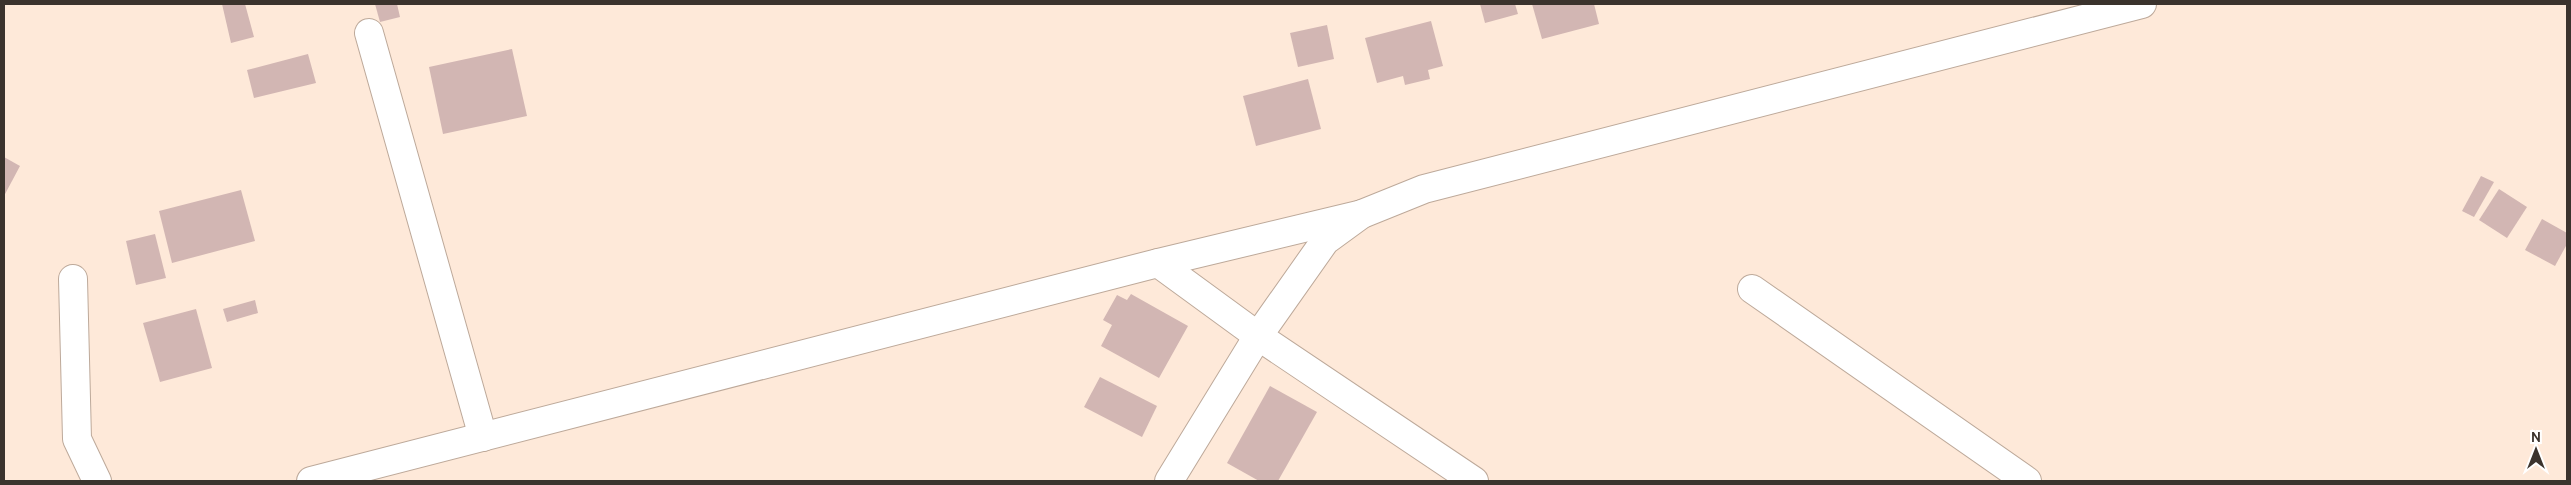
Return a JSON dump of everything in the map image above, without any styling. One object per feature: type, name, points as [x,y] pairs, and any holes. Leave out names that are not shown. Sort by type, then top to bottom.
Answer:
[{"type":"street","points":[[310,481],[1158,263],[1362,214],[1424,189],[2142,4]]},
{"type":"street","points":[[369,33],[483,437]]},
{"type":"street","points":[[1169,481],[1258,336],[1325,241],[1362,214]]},
{"type":"street","points":[[1158,263],[1258,336],[1474,481]]},
{"type":"street","points":[[73,279],[77,439],[97,481]]},
{"type":"street","points":[[1752,288],[2027,481]]},
{"type":"building","points":[[222,4],[245,4],[254,37],[231,43]]},
{"type":"building","points":[[375,4],[397,4],[400,17],[380,22]]},
{"type":"building","points":[[1480,4],[1515,4],[1518,14],[1485,23]]},
{"type":"building","points":[[1532,4],[1594,4],[1599,24],[1542,39]]},
{"type":"building","points":[[1431,21],[1443,66],[1428,70],[1430,79],[1405,85],[1403,76],[1377,83],[1365,38]]},
{"type":"building","points":[[1327,25],[1334,59],[1298,67],[1290,33]]},
{"type":"building","points":[[512,49],[527,116],[443,134],[429,67]]},
{"type":"building","points":[[308,54],[316,83],[254,98],[247,70]]},
{"type":"building","points":[[1308,79],[1321,129],[1256,146],[1243,96]]},
{"type":"building","points":[[4,157],[20,166],[4,196]]},
{"type":"building","points":[[2481,176],[2494,182],[2474,217],[2462,211]]},
{"type":"building","points":[[2499,189],[2527,207],[2507,238],[2479,220]]},
{"type":"building","points":[[241,190],[255,241],[172,263],[159,211]]},
{"type":"building","points":[[2542,219],[2567,233],[2567,244],[2555,266],[2525,250]]},
{"type":"building","points":[[155,234],[166,278],[136,285],[126,241]]},
{"type":"building","points":[[1131,294],[1188,326],[1159,378],[1101,346],[1112,325],[1103,320],[1117,295],[1127,300]]},
{"type":"building","points":[[255,300],[258,313],[227,322],[223,309]]},
{"type":"building","points":[[196,309],[212,368],[160,382],[143,323]]},
{"type":"building","points":[[1100,377],[1157,406],[1142,437],[1084,407]]},
{"type":"building","points":[[1270,386],[1317,412],[1278,481],[1259,481],[1227,463]]}]
